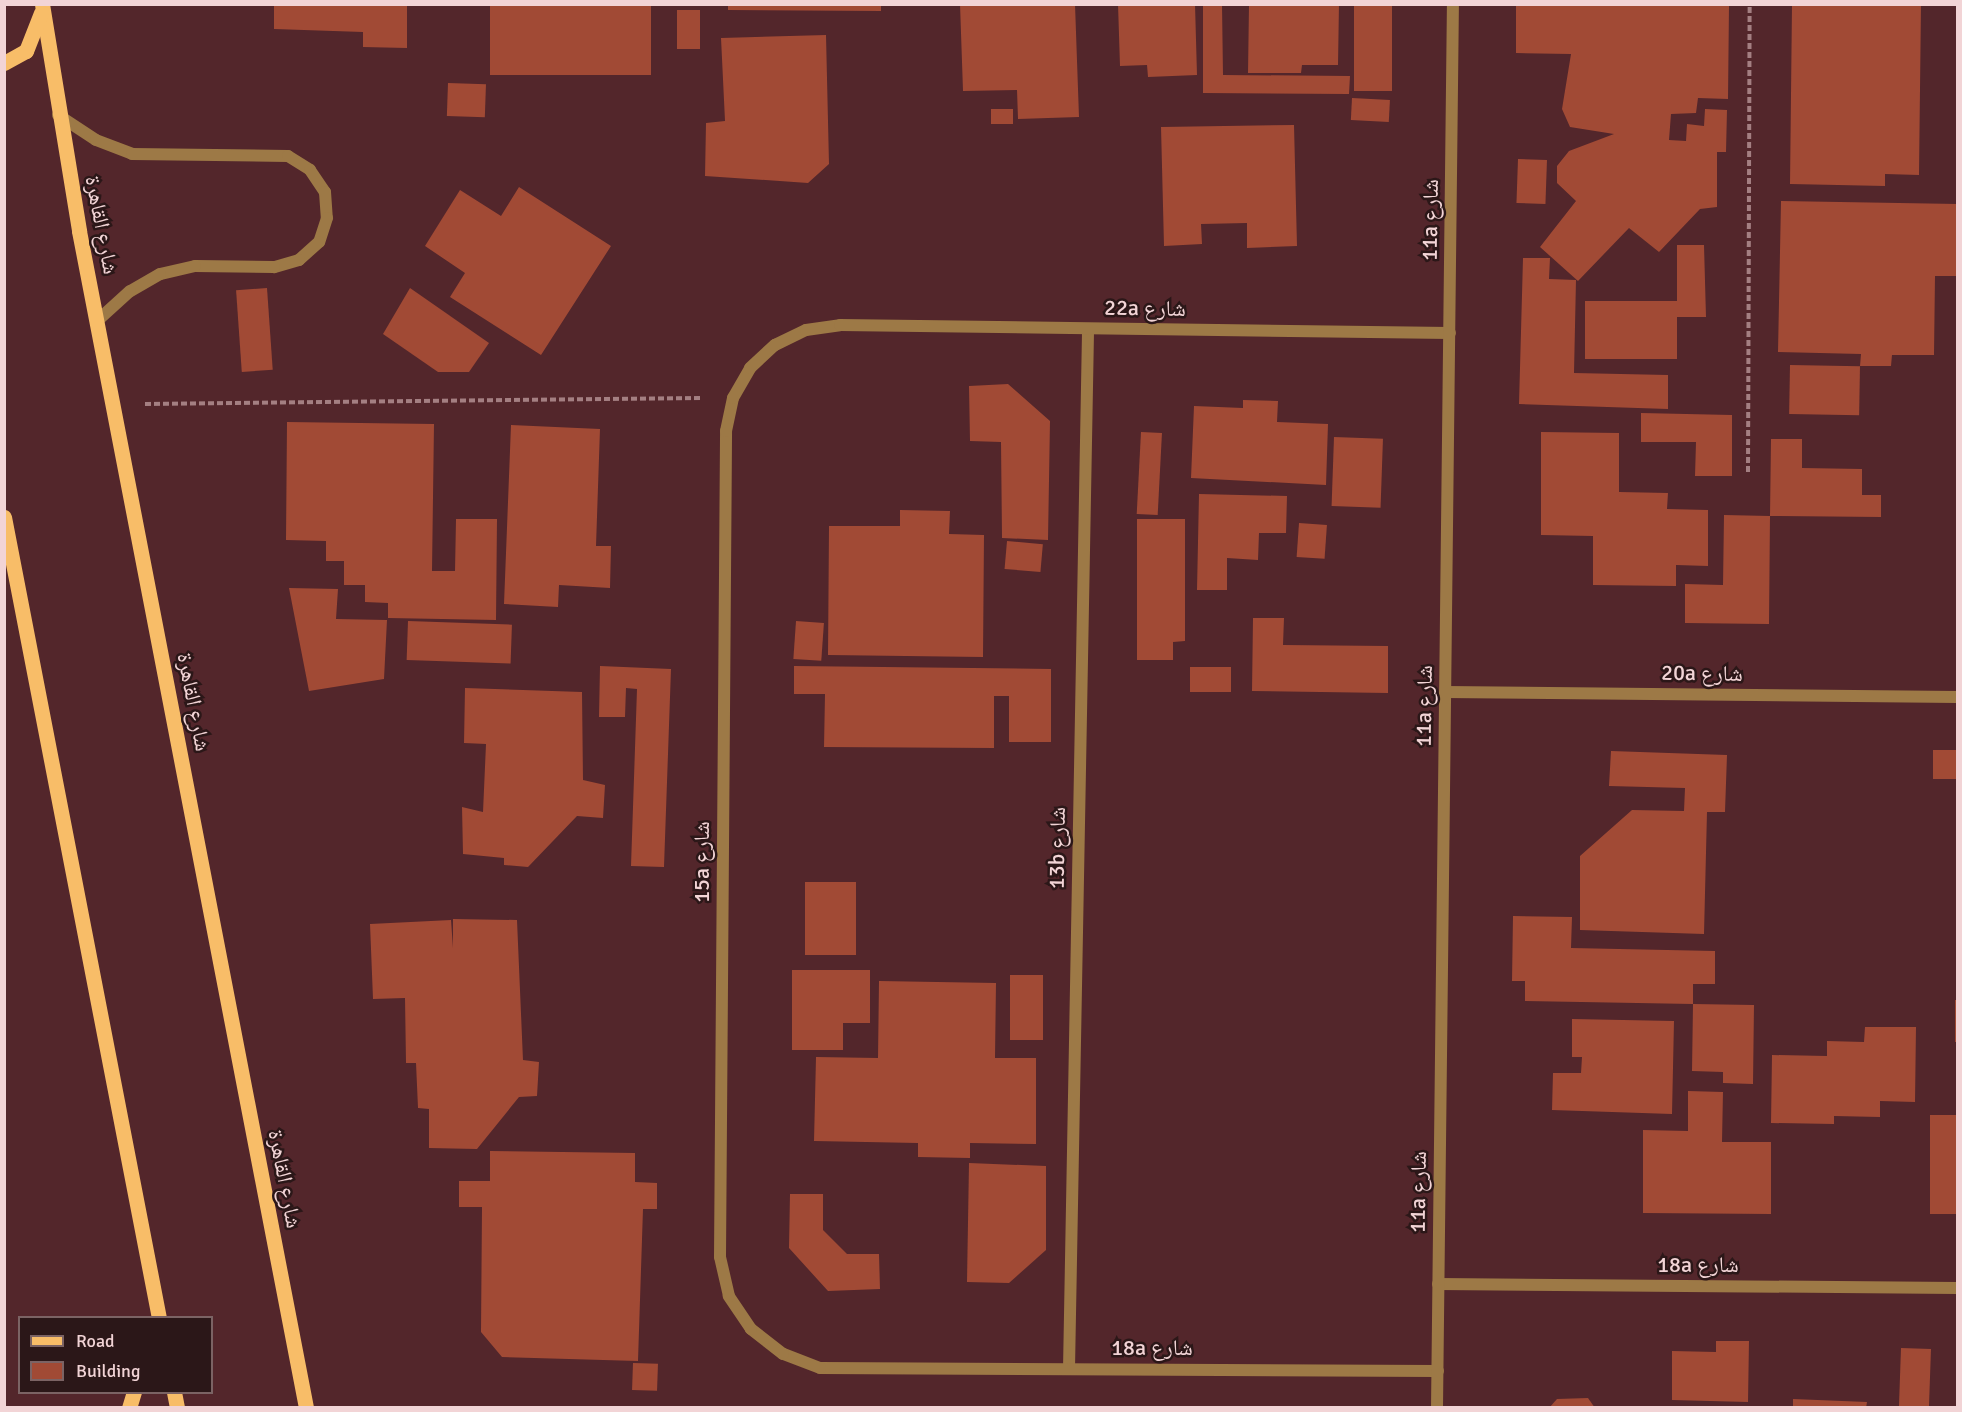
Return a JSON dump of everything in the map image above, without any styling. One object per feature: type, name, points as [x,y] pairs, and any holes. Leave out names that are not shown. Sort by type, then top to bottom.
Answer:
[{"type":"main road","points":[[4,63],[26,51],[42,6]]},
{"type":"main road","name":"شارع القاهرة","points":[[42,6],[58,115],[306,1407]]},
{"type":"main road","points":[[4,517],[157,1315]]},
{"type":"street","name":"11a شارع","points":[[1437,1407],[1453,4]]},
{"type":"street","points":[[58,115],[96,140],[132,154],[288,156],[310,170],[325,192],[327,218],[319,242],[299,260],[274,267],[195,266],[160,274],[130,291],[97,321]]},
{"type":"street","name":"22a شارع","points":[[840,325],[1450,333]]},
{"type":"street","name":"15a شارع","points":[[840,325],[806,330],[775,345],[750,368],[733,398],[726,431],[720,1257],[729,1296],[751,1329],[783,1354],[820,1368],[866,1368]]},
{"type":"street","name":"13b شارع","points":[[1069,1369],[1088,328]]},
{"type":"street","name":"20a شارع","points":[[1445,692],[1958,697]]},
{"type":"street","name":"18a شارع","points":[[1438,1284],[1958,1288]]},
{"type":"street","name":"18a شارع","points":[[866,1368],[1438,1371]]},
{"type":"path","points":[[1748,472],[1750,4]]},
{"type":"path","points":[[115,404],[733,398]]},
{"type":"building","points":[[274,4],[407,4],[407,48],[363,47],[363,32],[274,29]]},
{"type":"building","points":[[490,4],[651,4],[651,75],[490,75]]},
{"type":"building","points":[[728,4],[881,4],[881,11],[728,10]]},
{"type":"building","points":[[960,4],[1075,4],[1079,117],[1018,119],[1017,90],[963,91]]},
{"type":"building","points":[[1118,4],[1195,4],[1197,75],[1148,77],[1147,65],[1120,66]]},
{"type":"building","points":[[1203,4],[1222,4],[1223,75],[1350,76],[1349,94],[1203,93]]},
{"type":"building","points":[[1249,4],[1339,4],[1338,65],[1302,65],[1301,73],[1248,73]]},
{"type":"building","points":[[1354,4],[1392,4],[1392,91],[1354,91]]},
{"type":"building","points":[[1792,4],[1921,4],[1919,175],[1885,174],[1885,186],[1790,184]]},
{"type":"building","points":[[1516,5],[1729,6],[1728,99],[1698,98],[1696,113],[1671,114],[1669,140],[1686,141],[1687,124],[1704,126],[1705,109],[1727,110],[1726,152],[1717,152],[1717,207],[1700,209],[1659,252],[1629,228],[1578,281],[1540,247],[1576,201],[1557,183],[1557,166],[1569,151],[1614,134],[1570,127],[1562,109],[1571,54],[1516,53]]},
{"type":"building","points":[[677,10],[700,10],[700,49],[677,49]]},
{"type":"building","points":[[826,35],[829,164],[808,183],[705,176],[706,123],[725,121],[721,38]]},
{"type":"building","points":[[448,83],[486,84],[485,117],[447,116]]},
{"type":"building","points":[[1352,98],[1390,100],[1389,122],[1351,120]]},
{"type":"building","points":[[991,109],[1013,109],[1013,124],[991,124]]},
{"type":"building","points":[[1294,125],[1297,246],[1247,248],[1247,223],[1201,224],[1202,244],[1164,246],[1161,127]]},
{"type":"building","points":[[1518,159],[1547,160],[1545,204],[1516,203]]},
{"type":"building","points":[[519,187],[611,246],[541,355],[450,297],[465,273],[425,246],[460,190],[501,216]]},
{"type":"building","points":[[1781,201],[1958,204],[1958,276],[1935,276],[1934,355],[1892,355],[1891,366],[1860,366],[1861,354],[1778,352]]},
{"type":"building","points":[[1677,245],[1704,245],[1706,317],[1677,317],[1677,359],[1585,359],[1585,301],[1677,301]]},
{"type":"building","points":[[1523,258],[1550,258],[1549,279],[1576,280],[1574,373],[1668,375],[1668,409],[1519,404]]},
{"type":"building","points":[[267,288],[273,370],[242,372],[236,290]]},
{"type":"building","points":[[410,288],[489,343],[469,372],[438,372],[383,334]]},
{"type":"building","points":[[1790,365],[1860,366],[1859,415],[1789,414]]},
{"type":"building","points":[[1008,384],[1050,421],[1048,540],[1002,538],[1001,442],[970,441],[969,386]]},
{"type":"building","points":[[1243,400],[1278,401],[1277,422],[1328,424],[1326,485],[1191,478],[1194,406],[1243,408]]},
{"type":"building","points":[[1641,413],[1732,415],[1732,476],[1695,476],[1696,442],[1641,442]]},
{"type":"building","points":[[287,422],[434,424],[432,571],[455,571],[456,519],[497,519],[496,620],[388,618],[388,603],[365,602],[365,585],[344,585],[344,561],[326,561],[326,541],[286,540]]},
{"type":"building","points":[[511,425],[600,429],[596,546],[611,546],[610,588],[559,585],[558,607],[504,604]]},
{"type":"building","points":[[1141,432],[1162,433],[1158,515],[1137,514]]},
{"type":"building","points":[[1541,432],[1619,433],[1619,492],[1668,493],[1667,509],[1708,510],[1708,566],[1676,565],[1676,586],[1593,585],[1593,536],[1541,535]]},
{"type":"building","points":[[1334,437],[1383,439],[1381,508],[1332,506]]},
{"type":"building","points":[[1771,439],[1802,439],[1802,468],[1862,469],[1862,495],[1881,495],[1881,517],[1770,516]]},
{"type":"building","points":[[1199,494],[1287,496],[1286,533],[1259,533],[1258,560],[1227,558],[1227,590],[1197,590]]},
{"type":"building","points":[[900,510],[950,511],[949,534],[984,535],[983,657],[828,655],[829,526],[900,526]]},
{"type":"building","points":[[1724,515],[1770,516],[1769,624],[1685,623],[1685,584],[1723,585]]},
{"type":"building","points":[[1137,519],[1185,519],[1185,641],[1173,642],[1173,660],[1137,660]]},
{"type":"building","points":[[1299,523],[1327,525],[1325,559],[1297,557]]},
{"type":"building","points":[[1007,541],[1043,544],[1040,572],[1005,569]]},
{"type":"building","points":[[289,588],[338,589],[336,619],[387,620],[384,679],[309,691]]},
{"type":"building","points":[[1253,618],[1284,618],[1283,645],[1388,646],[1388,693],[1252,691]]},
{"type":"building","points":[[408,621],[512,625],[511,664],[407,660]]},
{"type":"building","points":[[796,621],[824,623],[821,661],[793,659]]},
{"type":"building","points":[[600,666],[671,669],[664,867],[631,866],[637,689],[626,688],[625,717],[599,717]]},
{"type":"building","points":[[794,666],[1051,669],[1051,742],[1009,742],[1009,696],[994,696],[994,748],[824,747],[825,694],[794,694]]},
{"type":"building","points":[[1190,667],[1231,667],[1231,692],[1190,692]]},
{"type":"building","points":[[465,688],[582,692],[583,780],[605,785],[603,818],[577,816],[528,867],[504,865],[504,858],[463,854],[462,807],[483,812],[486,744],[464,743]]},
{"type":"building","points":[[1933,750],[1958,750],[1958,779],[1933,779]]},
{"type":"building","points":[[1611,751],[1727,755],[1725,812],[1707,812],[1704,934],[1580,930],[1580,856],[1632,810],[1684,811],[1685,788],[1609,786]]},
{"type":"building","points":[[805,882],[856,882],[856,955],[805,955]]},
{"type":"building","points":[[1513,916],[1572,917],[1571,948],[1715,951],[1715,984],[1693,984],[1693,1004],[1525,1001],[1525,981],[1512,981]]},
{"type":"building","points":[[453,919],[517,920],[523,1060],[539,1062],[537,1096],[519,1097],[477,1149],[429,1148],[429,1109],[418,1108],[416,1063],[406,1063],[405,998],[373,999],[370,924],[451,920],[453,948]]},
{"type":"building","points":[[792,970],[870,970],[870,1023],[843,1023],[843,1050],[792,1050]]},
{"type":"building","points":[[1010,975],[1043,975],[1043,1040],[1010,1040]]},
{"type":"building","points":[[879,981],[996,983],[995,1058],[1036,1058],[1036,1144],[970,1143],[970,1158],[918,1157],[918,1143],[814,1141],[816,1057],[878,1058]]},
{"type":"building","points":[[1955,1000],[1958,1000],[1958,1042],[1955,1042]]},
{"type":"building","points":[[1693,1004],[1754,1005],[1753,1084],[1723,1083],[1723,1072],[1692,1071]]},
{"type":"building","points":[[1572,1019],[1674,1021],[1672,1114],[1552,1110],[1553,1073],[1581,1073],[1582,1057],[1572,1057]]},
{"type":"building","points":[[1865,1027],[1916,1027],[1915,1102],[1880,1101],[1880,1117],[1834,1116],[1834,1124],[1771,1123],[1772,1055],[1827,1056],[1827,1041],[1864,1042]]},
{"type":"building","points":[[1688,1091],[1723,1092],[1722,1142],[1771,1142],[1771,1214],[1643,1213],[1643,1130],[1688,1131]]},
{"type":"building","points":[[1930,1115],[1958,1115],[1958,1214],[1930,1214]]},
{"type":"building","points":[[490,1151],[635,1153],[635,1182],[657,1183],[657,1209],[643,1209],[638,1361],[502,1357],[481,1332],[482,1207],[459,1207],[459,1181],[490,1181]]},
{"type":"building","points":[[969,1163],[1046,1166],[1046,1250],[1009,1283],[967,1282]]},
{"type":"building","points":[[790,1194],[823,1194],[823,1230],[847,1254],[879,1254],[880,1289],[828,1291],[789,1248]]},
{"type":"building","points":[[1716,1341],[1749,1341],[1748,1402],[1672,1400],[1672,1351],[1716,1352]]},
{"type":"building","points":[[1901,1348],[1931,1349],[1929,1408],[1899,1408]]},
{"type":"building","points":[[633,1363],[658,1364],[657,1391],[632,1390]]},
{"type":"building","points":[[1588,1398],[1595,1408],[1549,1408],[1557,1399]]},
{"type":"building","points":[[1793,1399],[1867,1402],[1866,1408],[1793,1408]]}]
